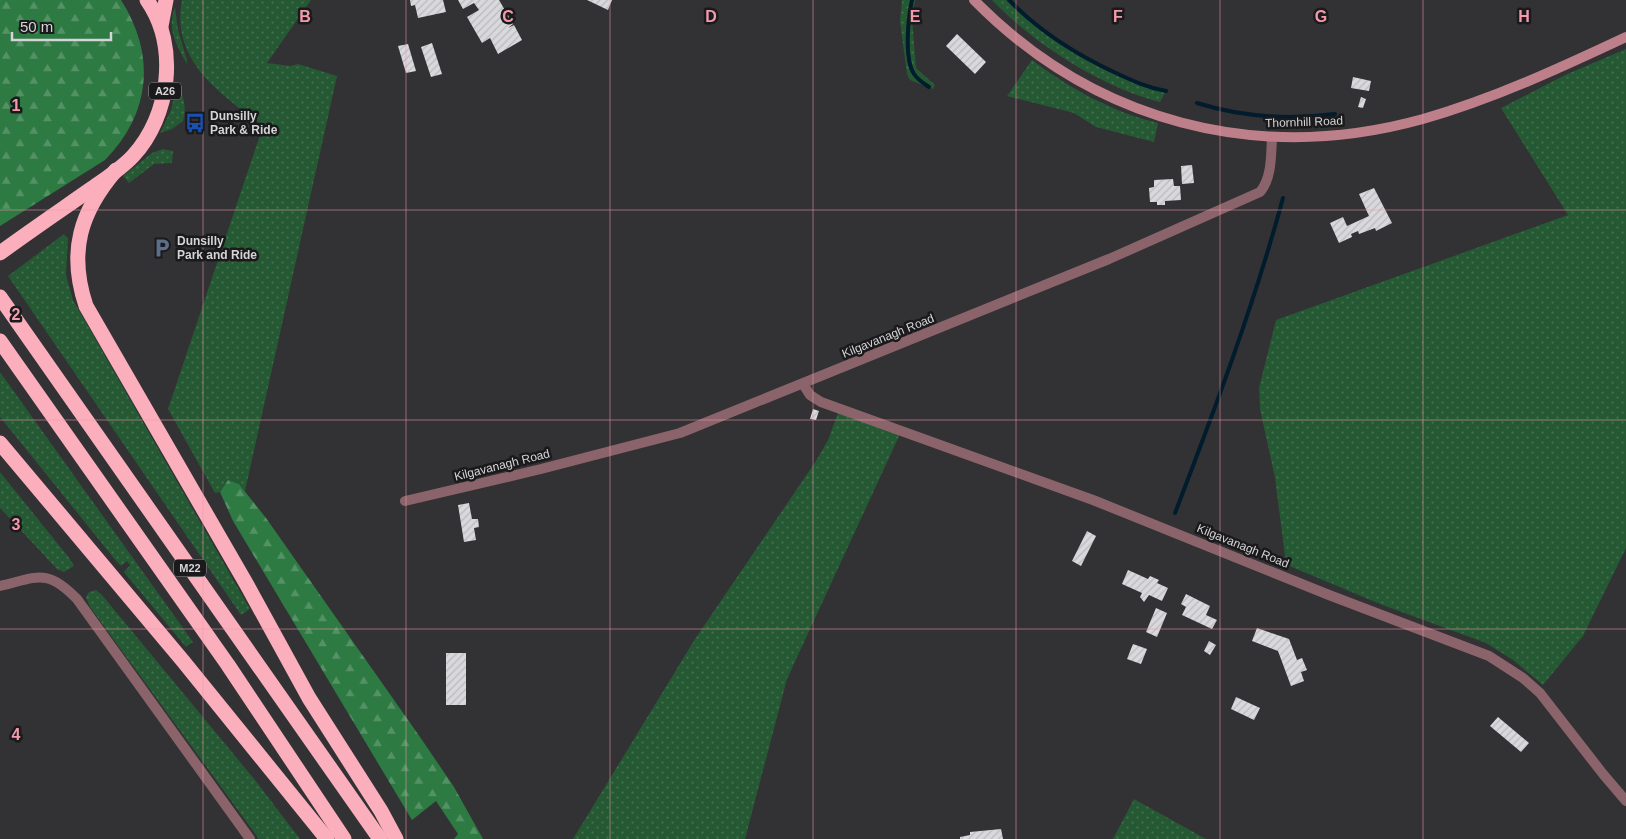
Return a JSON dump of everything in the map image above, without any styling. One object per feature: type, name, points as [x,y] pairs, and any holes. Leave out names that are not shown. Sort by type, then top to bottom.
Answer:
[{"type":"highway","name":"A26","points":[[0,253],[116,170],[140,148],[158,113],[166,87],[167,57],[161,26],[148,0]]},
{"type":"highway","name":"A26","points":[[161,26],[166,0]]},
{"type":"highway","points":[[116,170],[98,193],[88,210],[79,241],[78,278],[86,306],[247,585],[309,698],[381,811],[396,839]]},
{"type":"highway","name":"M22","points":[[0,297],[380,839]]},
{"type":"highway","name":"M22","points":[[0,341],[233,674],[344,839]]},
{"type":"highway","points":[[0,443],[257,750],[328,839]]},
{"type":"street","name":"Thornhill Road","points":[[974,0],[1014,36],[1041,57],[1074,78],[1120,103],[1191,126],[1272,137],[1358,132],[1423,119],[1477,102],[1569,64],[1626,36]]},
{"type":"street","name":"Kilgavanagh Road","points":[[405,501],[541,469],[680,433],[1109,259],[1253,196],[1266,185],[1272,137]]},
{"type":"street","name":"Kilgavanagh Road","points":[[803,384],[810,395],[821,402],[1093,500],[1329,595],[1489,656],[1523,678],[1540,693],[1602,774],[1626,801]]},
{"type":"street","points":[[0,586],[43,577],[51,578],[64,586],[77,599],[250,839]]},
{"type":"green space","points":[[0,0],[121,0],[140,42],[143,62],[143,83],[140,103],[132,123],[120,142],[105,160],[0,226]]},
{"type":"green space","points":[[182,0],[311,0],[267,63],[291,66],[298,64],[337,76],[245,491],[239,484],[228,480],[220,492],[215,493],[168,409],[263,126],[216,88],[202,74],[191,58],[184,41],[180,22]]},
{"type":"green space","points":[[902,0],[915,0],[912,18],[916,68],[935,85],[933,89],[910,80],[907,74],[900,21]]},
{"type":"green space","points":[[992,0],[1009,0],[1024,15],[1061,44],[1103,69],[1145,86],[1166,91],[1160,102],[1115,86],[1070,62],[1048,48]]},
{"type":"green space","points":[[175,7],[178,30],[187,64],[176,44],[172,30]]},
{"type":"green space","points":[[1626,49],[1626,548],[1583,636],[1543,685],[1513,660],[1486,643],[1380,604],[1280,562],[1285,556],[1275,478],[1260,409],[1259,388],[1276,320],[1568,215],[1501,108],[1565,75]]},
{"type":"green space","points":[[1032,60],[1061,80],[1108,106],[1158,123],[1154,142],[1096,127],[1074,113],[1007,96]]},
{"type":"green space","points":[[177,84],[184,102],[183,121],[172,129],[160,133],[171,110]]},
{"type":"green space","points":[[163,149],[173,151],[172,163],[154,164],[129,183],[123,176],[152,153]]},
{"type":"green space","points":[[64,234],[68,239],[66,275],[73,300],[250,609],[241,615],[8,276]]},
{"type":"green space","points":[[0,372],[193,642],[186,647],[124,572],[130,565],[127,561],[121,566],[117,562],[0,417]]},
{"type":"green space","points":[[838,413],[900,434],[787,679],[745,839],[573,839],[695,639],[816,461],[828,440]]},
{"type":"green space","points":[[0,472],[74,566],[64,572],[57,569],[0,508]]},
{"type":"green space","points":[[228,480],[239,484],[266,518],[454,787],[483,839],[454,839],[458,834],[436,801],[412,820],[233,521],[220,492]]},
{"type":"green space","points":[[96,590],[255,780],[300,839],[259,839],[90,607],[86,597],[89,592]]},
{"type":"green space","points":[[1134,799],[1206,839],[1113,839]]},
{"type":"building","points":[[410,0],[443,0],[446,12],[418,18],[415,5],[411,6]]},
{"type":"building","points":[[458,0],[499,0],[513,24],[508,28],[514,25],[522,40],[498,54],[490,38],[482,43],[467,17],[479,10],[474,3],[463,9]]},
{"type":"building","points":[[587,0],[612,0],[608,10]]},
{"type":"building","points":[[957,34],[986,62],[975,74],[946,46]]},
{"type":"building","points":[[432,43],[442,74],[431,77],[421,47]]},
{"type":"building","points":[[408,44],[416,71],[406,73],[398,46]]},
{"type":"building","points":[[1353,77],[1371,81],[1369,91],[1351,88]]},
{"type":"building","points":[[1361,97],[1366,99],[1363,108],[1358,107]]},
{"type":"building","points":[[1192,165],[1194,183],[1182,184],[1181,166]]},
{"type":"building","points":[[1173,179],[1174,186],[1180,186],[1181,200],[1165,201],[1165,205],[1157,205],[1157,202],[1150,202],[1149,188],[1154,187],[1154,180]]},
{"type":"building","points":[[1374,188],[1392,223],[1376,231],[1375,228],[1359,234],[1358,231],[1351,234],[1352,237],[1339,243],[1330,223],[1343,217],[1347,226],[1369,216],[1359,194]]},
{"type":"building","points":[[813,409],[819,411],[816,420],[810,419]]},
{"type":"building","points":[[469,503],[472,519],[478,519],[479,527],[474,528],[476,540],[464,542],[458,505]]},
{"type":"building","points":[[1087,531],[1096,536],[1081,566],[1072,561]]},
{"type":"building","points":[[1128,570],[1148,579],[1150,576],[1159,580],[1157,583],[1168,588],[1162,601],[1149,595],[1144,602],[1140,597],[1142,593],[1122,584]]},
{"type":"building","points":[[1186,594],[1210,606],[1206,615],[1217,620],[1212,629],[1182,615],[1186,607],[1181,604]]},
{"type":"building","points":[[1156,608],[1167,613],[1157,637],[1146,632]]},
{"type":"building","points":[[1257,628],[1289,639],[1297,660],[1302,658],[1307,670],[1301,672],[1304,681],[1291,686],[1278,651],[1252,641]]},
{"type":"building","points":[[1209,641],[1216,645],[1210,655],[1204,651]]},
{"type":"building","points":[[1133,644],[1147,649],[1141,664],[1127,659]]},
{"type":"building","points":[[446,653],[466,653],[466,705],[446,705]]},
{"type":"building","points":[[1236,697],[1260,708],[1254,720],[1231,709]]},
{"type":"building","points":[[1498,717],[1529,743],[1521,752],[1490,726]]},
{"type":"building","points":[[1001,829],[1003,839],[960,839],[960,837],[970,835],[970,832]]},
{"type":"waterway","points":[[912,0],[908,27],[909,59],[914,74],[929,87]]},
{"type":"waterway","points":[[1009,0],[1033,22],[1072,50],[1128,79],[1166,91]]},
{"type":"waterway","points":[[1197,103],[1214,108],[1265,116],[1300,117],[1335,114]]},
{"type":"waterway","points":[[1175,513],[1247,317],[1283,198]]},
{"type":"place","name":"Dunsilly Park & Ride","points":[[195,123]]},
{"type":"place","name":"Dunsilly Park and Ride","points":[[162,248]]}]
